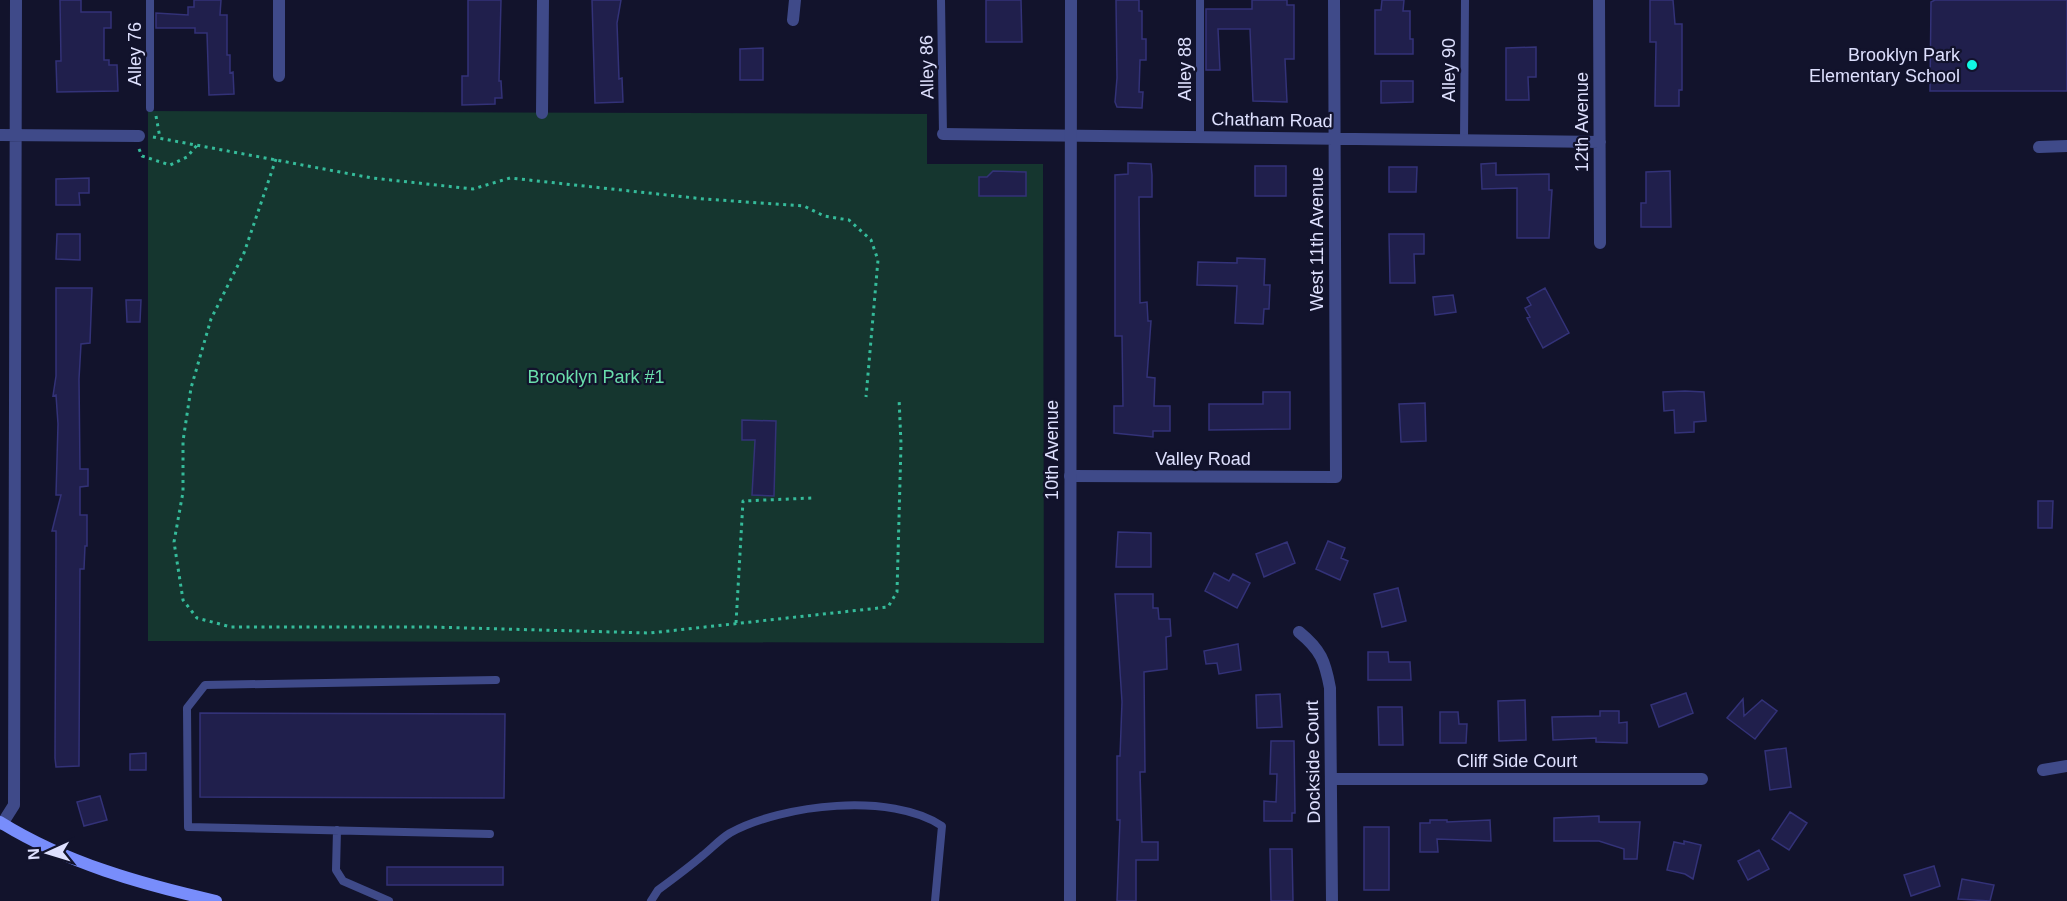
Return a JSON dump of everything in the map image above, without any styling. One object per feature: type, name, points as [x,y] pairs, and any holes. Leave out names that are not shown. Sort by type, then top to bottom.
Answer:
[{"type":"main road","points":[[1,824],[48,849],[114,874],[216,901]]},
{"type":"street","points":[[1,824],[14,805],[16,0]]},
{"type":"street","points":[[279,0],[279,76]]},
{"type":"street","points":[[542,112],[543,0]]},
{"type":"street","points":[[793,20],[795,0]]},
{"type":"street","name":"10th Avenue","points":[[1070,901],[1071,0]]},
{"type":"street","name":"West 11th Avenue","points":[[1334,0],[1336,477]]},
{"type":"street","name":"12th Avenue","points":[[1599,0],[1600,243]]},
{"type":"street","name":"Chatham Road","points":[[943,134],[1600,142]]},
{"type":"street","points":[[0,135],[136,135]]},
{"type":"street","points":[[2039,147],[2067,146]]},
{"type":"street","name":"Valley Road","points":[[1070,476],[1336,477]]},
{"type":"street","name":"Dockside Court","points":[[1299,632],[1317,646],[1326,668],[1330,688],[1332,901]]},
{"type":"street","points":[[2043,770],[2067,766]]},
{"type":"street","name":"Cliff Side Court","points":[[1331,779],[1702,779]]},
{"type":"lane","name":"Alley 76","points":[[150,0],[150,108]]},
{"type":"lane","name":"Alley 86","points":[[941,0],[943,134]]},
{"type":"lane","name":"Alley 88","points":[[1200,0],[1200,137]]},
{"type":"lane","name":"Alley 90","points":[[1464,0],[1464,141]]},
{"type":"lane","points":[[490,834],[188,827],[187,708],[205,685],[496,680]]},
{"type":"lane","points":[[651,901],[658,890],[730,834],[781,813],[829,807],[899,807],[930,818],[942,826],[935,901]]},
{"type":"lane","points":[[337,830],[336,870],[343,881],[389,901]]},
{"type":"path","points":[[150,108],[156,114],[160,138]]},
{"type":"path","points":[[198,144],[187,157],[170,165],[142,156],[136,135],[198,144],[372,178],[473,189],[510,178],[704,199],[804,206],[824,216],[849,220],[871,240],[878,260],[866,396]]},
{"type":"path","points":[[276,159],[244,253],[211,319],[191,388],[183,441],[183,492],[174,542],[183,600],[197,618],[231,627],[430,627],[650,633],[888,607],[897,592],[901,444],[899,398]]},
{"type":"path","points":[[736,623],[743,501],[812,498]]},
{"type":"green space","name":"Brooklyn Park #1","points":[[148,111],[927,114],[927,164],[1043,164],[1044,643],[148,641]]},
{"type":"building","points":[[60,0],[81,0],[81,12],[111,12],[111,28],[104,28],[104,60],[109,60],[109,65],[117,65],[118,91],[57,92],[56,61],[61,61]]},
{"type":"building","points":[[194,0],[221,0],[220,15],[227,15],[227,55],[230,55],[230,73],[233,72],[234,94],[209,95],[207,33],[195,33],[195,28],[156,28],[156,13],[188,15],[188,7],[194,7]]},
{"type":"building","points":[[468,0],[501,0],[499,81],[501,81],[502,98],[495,98],[495,104],[462,105],[462,76],[468,76]]},
{"type":"building","points":[[592,0],[621,0],[617,23],[619,79],[622,78],[623,102],[595,103]]},
{"type":"building","points":[[986,0],[1021,0],[1022,42],[986,42]]},
{"type":"building","points":[[1116,0],[1139,0],[1139,11],[1142,11],[1142,39],[1146,39],[1146,60],[1140,60],[1139,92],[1143,92],[1142,108],[1117,107],[1115,102]]},
{"type":"building","points":[[1252,0],[1287,0],[1287,5],[1294,5],[1294,59],[1285,59],[1287,102],[1253,101],[1250,29],[1218,29],[1220,70],[1206,70],[1206,9],[1252,9]]},
{"type":"building","points":[[1382,0],[1404,0],[1403,11],[1410,11],[1410,39],[1413,39],[1413,54],[1375,54],[1375,10],[1381,10]]},
{"type":"building","points":[[1650,0],[1673,0],[1675,24],[1682,24],[1682,90],[1679,90],[1679,106],[1655,106],[1656,42],[1650,42]]},
{"type":"building","points":[[1935,0],[2067,0],[2067,91],[1930,91],[1931,2]]},
{"type":"building","points":[[1536,47],[1536,77],[1528,77],[1529,100],[1506,100],[1506,48]]},
{"type":"building","points":[[763,48],[763,80],[740,80],[740,49]]},
{"type":"building","points":[[1381,81],[1413,81],[1413,102],[1381,103]]},
{"type":"building","points":[[1128,163],[1151,164],[1152,197],[1139,197],[1140,303],[1147,302],[1148,321],[1151,321],[1147,377],[1155,378],[1154,406],[1170,406],[1170,431],[1153,431],[1153,437],[1114,433],[1114,406],[1123,406],[1122,336],[1115,336],[1115,175],[1128,174]]},
{"type":"building","points":[[1496,163],[1496,175],[1549,174],[1549,190],[1552,190],[1549,238],[1517,238],[1517,188],[1482,189],[1481,164]]},
{"type":"building","points":[[1255,166],[1286,166],[1286,196],[1255,196]]},
{"type":"building","points":[[1389,167],[1417,167],[1416,192],[1389,192]]},
{"type":"building","points":[[993,171],[1026,172],[1026,196],[979,196],[979,177],[987,177]]},
{"type":"building","points":[[1670,171],[1671,227],[1641,227],[1641,203],[1646,203],[1646,172]]},
{"type":"building","points":[[89,178],[89,193],[79,193],[80,205],[56,205],[56,179]]},
{"type":"building","points":[[57,234],[80,234],[80,260],[56,259]]},
{"type":"building","points":[[1389,234],[1424,234],[1424,254],[1414,254],[1415,283],[1390,283]]},
{"type":"building","points":[[1237,258],[1265,259],[1264,285],[1270,285],[1269,309],[1264,309],[1263,324],[1235,323],[1237,286],[1197,285],[1198,262],[1237,263]]},
{"type":"building","points":[[56,288],[92,288],[90,343],[81,344],[79,379],[80,469],[88,469],[88,486],[80,487],[80,515],[87,515],[87,546],[85,546],[84,569],[80,569],[79,766],[56,767],[56,531],[52,531],[61,495],[56,495],[58,424],[56,395],[53,396],[56,376]]},
{"type":"building","points":[[1545,288],[1569,333],[1543,348],[1527,318],[1530,317],[1525,308],[1531,305],[1527,298]]},
{"type":"building","points":[[1453,295],[1456,312],[1435,315],[1433,297]]},
{"type":"building","points":[[126,300],[141,300],[140,322],[127,322]]},
{"type":"building","points":[[1263,392],[1290,392],[1290,429],[1209,430],[1209,404],[1263,404]]},
{"type":"building","points":[[1663,392],[1704,392],[1706,421],[1694,422],[1694,432],[1675,433],[1674,410],[1664,411]]},
{"type":"building","points":[[1425,403],[1426,441],[1401,442],[1399,404]]},
{"type":"building","points":[[742,420],[776,421],[774,496],[752,495],[755,440],[742,440]]},
{"type":"building","points":[[2038,501],[2053,501],[2052,528],[2038,528]]},
{"type":"building","points":[[1118,532],[1151,533],[1151,567],[1116,567]]},
{"type":"building","points":[[1328,541],[1345,548],[1341,558],[1348,561],[1340,580],[1316,569]]},
{"type":"building","points":[[1287,542],[1295,563],[1264,577],[1256,554]]},
{"type":"building","points":[[1214,573],[1229,581],[1233,574],[1250,583],[1237,608],[1205,591]]},
{"type":"building","points":[[1398,588],[1406,621],[1382,627],[1374,594]]},
{"type":"building","points":[[1115,594],[1153,594],[1153,608],[1158,608],[1159,619],[1170,619],[1171,636],[1166,637],[1167,669],[1144,672],[1145,772],[1140,772],[1142,842],[1158,842],[1158,860],[1136,860],[1136,901],[1117,901],[1120,820],[1117,820],[1117,756],[1120,756],[1122,702]]},
{"type":"building","points":[[1238,644],[1241,670],[1219,674],[1217,663],[1206,664],[1204,651]]},
{"type":"building","points":[[1368,652],[1388,652],[1389,662],[1410,662],[1411,680],[1368,680]]},
{"type":"building","points":[[1686,693],[1693,713],[1659,727],[1651,705]]},
{"type":"building","points":[[1280,694],[1282,727],[1257,728],[1256,695]]},
{"type":"building","points":[[1743,699],[1744,716],[1762,700],[1777,711],[1755,739],[1727,718]]},
{"type":"building","points":[[1525,700],[1526,740],[1499,741],[1498,701]]},
{"type":"building","points":[[1378,707],[1402,707],[1403,745],[1379,745]]},
{"type":"building","points":[[1600,711],[1619,711],[1619,723],[1627,722],[1627,743],[1596,742],[1596,738],[1553,740],[1552,717],[1600,716]]},
{"type":"building","points":[[1440,712],[1458,712],[1459,724],[1467,724],[1466,743],[1440,743]]},
{"type":"building","points":[[200,713],[505,714],[504,798],[200,797]]},
{"type":"building","points":[[1271,741],[1294,741],[1295,813],[1292,813],[1292,821],[1264,821],[1264,801],[1276,802],[1277,774],[1270,774]]},
{"type":"building","points":[[1786,748],[1791,787],[1770,790],[1765,751]]},
{"type":"building","points":[[146,753],[146,770],[130,770],[130,754]]},
{"type":"building","points":[[100,796],[107,820],[84,826],[77,802]]},
{"type":"building","points":[[1790,812],[1807,823],[1789,850],[1772,839]]},
{"type":"building","points":[[1599,816],[1599,822],[1640,822],[1637,859],[1624,859],[1624,849],[1599,841],[1554,841],[1554,818]]},
{"type":"building","points":[[1430,820],[1447,820],[1447,822],[1490,820],[1491,841],[1437,839],[1438,852],[1420,852],[1420,823],[1430,823]]},
{"type":"building","points":[[1364,827],[1389,827],[1389,890],[1364,890]]},
{"type":"building","points":[[1684,841],[1701,845],[1693,879],[1685,874],[1667,870],[1674,842],[1684,844]]},
{"type":"building","points":[[1270,849],[1292,849],[1293,901],[1271,901]]},
{"type":"building","points":[[1759,850],[1769,869],[1748,880],[1738,861]]},
{"type":"building","points":[[1934,866],[1940,886],[1911,896],[1904,875]]},
{"type":"building","points":[[387,867],[503,867],[503,885],[387,885]]},
{"type":"building","points":[[1962,879],[1994,885],[1990,901],[1958,899]]},
{"type":"place","name":"Brooklyn Park Elementary School","points":[[1972,65]]}]
